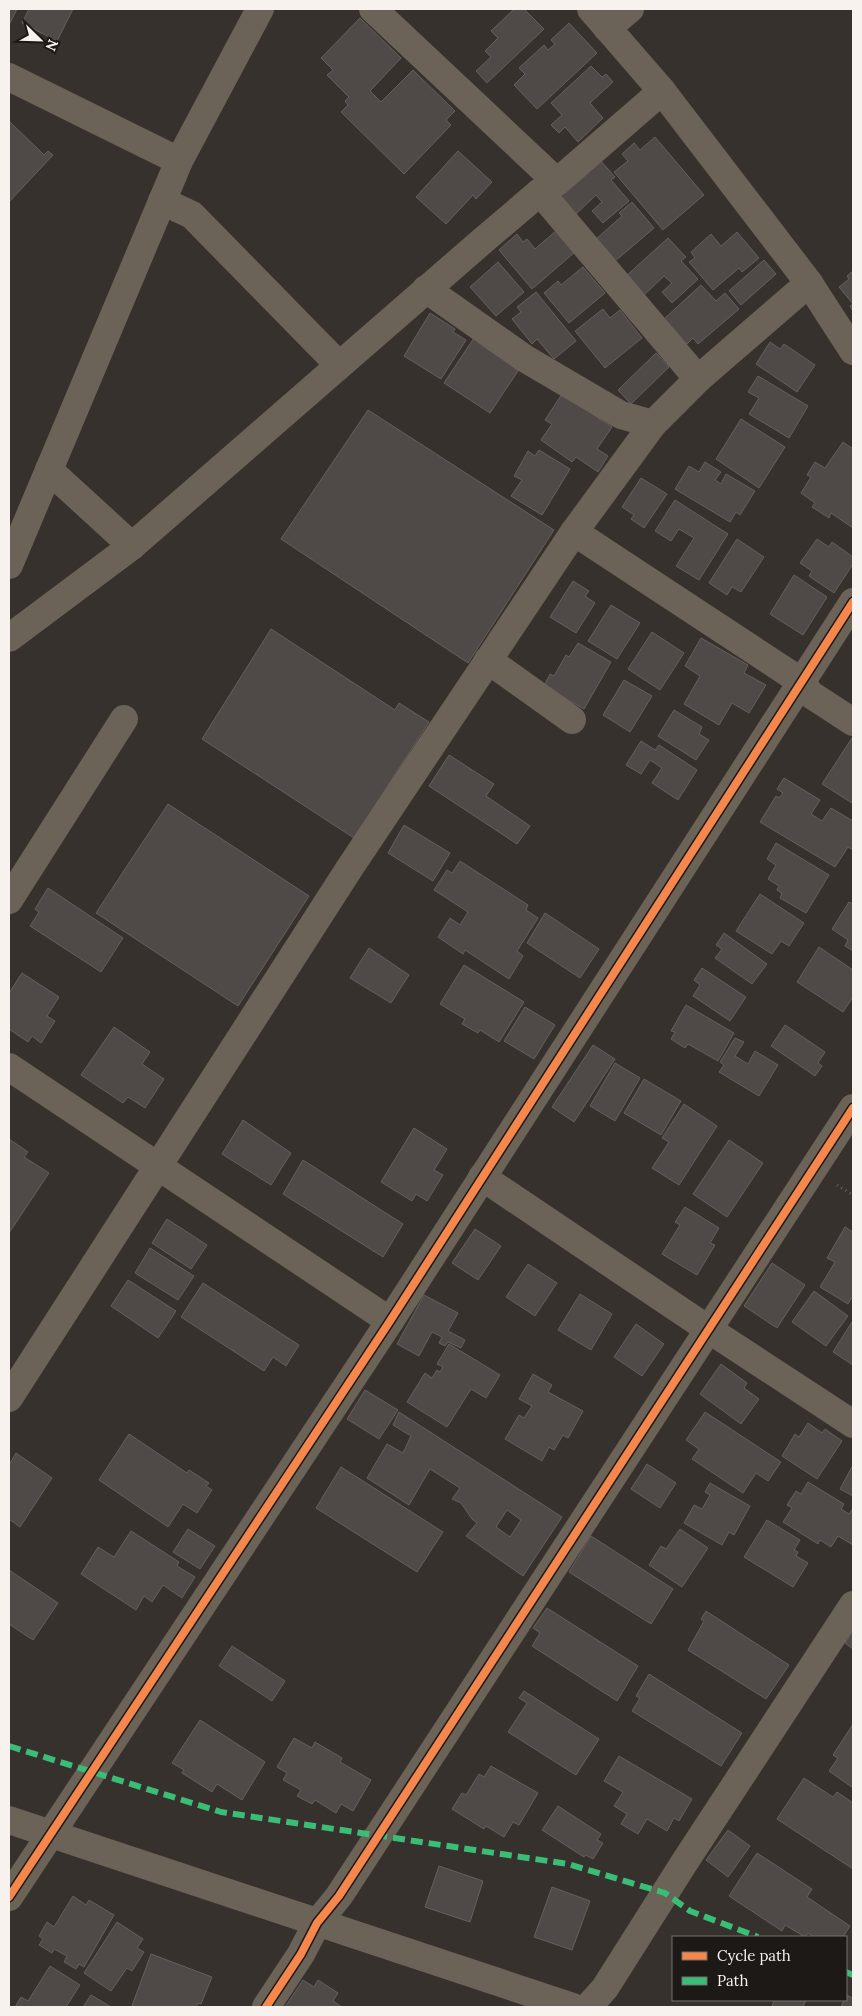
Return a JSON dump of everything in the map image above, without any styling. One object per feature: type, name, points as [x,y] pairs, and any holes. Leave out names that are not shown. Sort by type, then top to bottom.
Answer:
[{"type":"street","points":[[9,565],[179,161],[260,9]]},
{"type":"street","points":[[373,9],[549,187],[698,379]]},
{"type":"street","points":[[630,9],[599,18],[662,91],[809,283],[853,351]]},
{"type":"street","points":[[14,87],[179,161]]},
{"type":"street","points":[[9,638],[132,546],[426,289],[662,91]]},
{"type":"street","points":[[162,201],[192,215],[339,365]]},
{"type":"street","points":[[9,1398],[349,869],[574,532],[653,424],[698,379],[809,283]]},
{"type":"street","points":[[426,289],[540,368],[621,415],[653,424]]},
{"type":"street","points":[[49,470],[132,546]]},
{"type":"street","points":[[574,532],[802,682],[810,694],[853,722]]},
{"type":"street","points":[[9,1897],[390,1322],[853,602]]},
{"type":"street","points":[[488,660],[572,720]]},
{"type":"street","points":[[9,900],[124,719]]},
{"type":"street","points":[[9,1067],[390,1322]]},
{"type":"street","points":[[266,2007],[301,1954],[317,1923],[339,1896],[853,1108]]},
{"type":"street","points":[[482,1177],[853,1424]]},
{"type":"street","points":[[588,2007],[605,1988],[684,1863],[853,1605]]},
{"type":"street","points":[[9,1820],[573,2007]]},
{"type":"building","points":[[9,9],[17,9],[9,25]]},
{"type":"building","points":[[29,9],[73,9],[57,41],[22,23]]},
{"type":"building","points":[[514,9],[524,9],[544,29],[487,83],[476,71],[491,57],[485,51],[498,38],[491,31]]},
{"type":"building","points":[[360,18],[401,58],[370,91],[381,102],[413,70],[455,111],[446,120],[451,125],[404,174],[341,112],[348,105],[345,101],[349,97],[327,75],[333,70],[321,58]]},
{"type":"building","points":[[569,23],[597,53],[537,109],[514,85],[525,74],[519,68],[544,45],[548,50],[555,44],[551,40]]},
{"type":"building","points":[[591,66],[602,77],[606,74],[613,82],[590,103],[603,118],[578,142],[565,127],[559,133],[551,125],[562,115],[551,103]]},
{"type":"building","points":[[9,121],[44,155],[48,151],[53,155],[9,202]]},
{"type":"building","points":[[655,137],[704,195],[663,230],[614,172],[628,161],[622,154],[634,143],[640,150]]},
{"type":"building","points":[[458,151],[492,182],[476,199],[473,195],[446,224],[416,197]]},
{"type":"building","points":[[600,160],[615,177],[611,180],[629,201],[603,223],[592,211],[602,202],[596,195],[575,215],[558,196]]},
{"type":"building","points":[[632,202],[654,228],[614,262],[595,240],[622,216],[619,213]]},
{"type":"building","points":[[557,230],[575,252],[532,289],[499,250],[517,234],[523,242],[527,239],[535,249]]},
{"type":"building","points":[[737,232],[759,258],[742,272],[739,268],[713,290],[689,262],[695,258],[691,252],[711,234],[721,246]]},
{"type":"building","points":[[668,238],[686,257],[681,261],[698,279],[672,303],[662,292],[672,283],[664,276],[643,296],[625,277]]},
{"type":"building","points":[[764,260],[776,274],[741,305],[729,291]]},
{"type":"building","points":[[498,262],[524,292],[496,316],[470,287]]},
{"type":"building","points":[[583,267],[605,293],[569,323],[544,293],[558,281],[561,285]]},
{"type":"building","points":[[853,271],[853,304],[839,287],[849,279],[847,276]]},
{"type":"building","points":[[701,285],[716,301],[725,293],[739,309],[698,344],[693,338],[687,344],[664,319]]},
{"type":"building","points":[[536,292],[576,341],[554,359],[537,339],[532,344],[512,319],[521,312],[517,307]]},
{"type":"building","points":[[603,309],[610,318],[620,310],[642,338],[605,368],[575,331]]},
{"type":"building","points":[[430,313],[455,329],[453,332],[466,340],[441,379],[404,356]]},
{"type":"building","points":[[474,338],[520,368],[490,413],[444,383]]},
{"type":"building","points":[[770,342],[780,349],[784,344],[815,365],[797,392],[756,364]]},
{"type":"building","points":[[656,353],[669,367],[631,404],[618,390]]},
{"type":"building","points":[[758,376],[808,406],[789,438],[749,414],[759,398],[748,392]]},
{"type":"building","points":[[562,394],[612,427],[597,449],[608,456],[598,472],[576,457],[572,462],[541,440],[552,424],[545,420]]},
{"type":"building","points":[[368,410],[554,530],[468,663],[281,539]]},
{"type":"building","points":[[741,419],[785,447],[759,488],[716,459]]},
{"type":"building","points":[[843,442],[853,449],[853,528],[831,513],[829,518],[812,507],[815,503],[801,493],[811,477],[807,475],[815,462],[825,468]]},
{"type":"building","points":[[539,450],[570,469],[542,515],[511,496],[522,480],[514,476],[528,451],[535,456]]},
{"type":"building","points":[[705,462],[721,472],[715,480],[721,484],[726,474],[755,491],[740,515],[736,512],[730,522],[675,489],[689,466],[699,472]]},
{"type":"building","points":[[641,478],[667,494],[644,528],[631,519],[634,515],[622,507]]},
{"type":"building","points":[[675,500],[728,534],[699,580],[676,566],[694,538],[679,529],[671,541],[655,531]]},
{"type":"building","points":[[737,539],[764,557],[741,592],[732,587],[727,595],[709,583]]},
{"type":"building","points":[[817,539],[829,547],[832,542],[853,557],[853,564],[834,593],[809,576],[812,571],[800,563]]},
{"type":"building","points":[[794,575],[827,597],[803,635],[770,614]]},
{"type":"building","points":[[573,581],[589,591],[585,596],[595,603],[576,633],[550,617]]},
{"type":"building","points":[[611,605],[640,623],[617,659],[588,641]]},
{"type":"building","points":[[271,629],[395,710],[399,703],[429,722],[354,838],[202,739]]},
{"type":"building","points":[[652,632],[684,653],[660,690],[628,669]]},
{"type":"building","points":[[701,638],[748,665],[744,673],[766,685],[749,713],[732,703],[719,725],[684,704],[700,676],[685,666]]},
{"type":"building","points":[[578,643],[611,662],[584,709],[544,686],[550,674],[554,676],[566,655],[569,657]]},
{"type":"building","points":[[624,680],[652,696],[630,732],[603,715]]},
{"type":"building","points":[[674,710],[702,727],[699,734],[709,740],[696,760],[658,736]]},
{"type":"building","points":[[852,738],[853,801],[852,803],[822,784]]},
{"type":"building","points":[[641,741],[655,750],[659,745],[697,770],[678,800],[652,783],[662,768],[650,760],[641,774],[626,765]]},
{"type":"building","points":[[449,755],[494,784],[486,796],[530,826],[517,844],[429,786]]},
{"type":"building","points":[[784,778],[820,800],[811,814],[822,821],[831,808],[853,821],[853,850],[848,847],[835,867],[760,822],[776,796],[779,798],[783,793],[777,789]]},
{"type":"building","points":[[168,804],[309,896],[238,1006],[96,913]]},
{"type":"building","points":[[404,825],[450,853],[433,881],[388,853]]},
{"type":"building","points":[[776,843],[829,875],[806,913],[780,898],[782,893],[777,890],[779,886],[768,879],[776,865],[767,859]]},
{"type":"building","points":[[460,861],[528,905],[526,910],[538,918],[517,951],[523,956],[509,979],[465,950],[463,954],[438,937],[450,918],[460,925],[468,912],[434,890],[447,870],[452,873]]},
{"type":"building","points":[[48,888],[123,938],[101,972],[30,926],[39,912],[35,909]]},
{"type":"building","points":[[760,894],[804,923],[789,946],[781,941],[772,954],[736,931]]},
{"type":"building","points":[[849,902],[853,904],[853,951],[845,946],[848,940],[832,929]]},
{"type":"building","points":[[545,913],[599,949],[580,978],[527,943]]},
{"type":"building","points":[[724,933],[767,964],[752,984],[715,958],[722,949],[716,945]]},
{"type":"building","points":[[819,947],[853,970],[853,997],[843,1012],[797,982]]},
{"type":"building","points":[[369,948],[409,975],[391,1003],[350,978]]},
{"type":"building","points":[[464,965],[524,1002],[499,1042],[480,1030],[478,1033],[462,1024],[465,1019],[440,1004]]},
{"type":"building","points":[[702,968],[746,997],[730,1021],[693,996],[700,985],[694,980]]},
{"type":"building","points":[[22,973],[59,997],[47,1016],[55,1021],[41,1043],[32,1036],[28,1042],[9,1029],[9,993]]},
{"type":"building","points":[[686,1005],[734,1033],[718,1061],[688,1044],[685,1048],[671,1039],[675,1032],[671,1031]]},
{"type":"building","points":[[525,1007],[555,1025],[534,1059],[504,1041]]},
{"type":"building","points":[[785,1025],[825,1052],[818,1063],[822,1066],[815,1076],[771,1046]]},
{"type":"building","points":[[114,1027],[150,1052],[142,1064],[164,1079],[145,1108],[128,1097],[123,1103],[81,1075]]},
{"type":"building","points":[[735,1038],[744,1042],[735,1056],[748,1064],[755,1051],[778,1065],[759,1096],[719,1072],[724,1065],[720,1062]]},
{"type":"building","points":[[593,1045],[615,1059],[574,1122],[552,1107]]},
{"type":"building","points":[[615,1063],[640,1078],[615,1121],[590,1106]]},
{"type":"building","points":[[644,1079],[681,1101],[661,1135],[624,1113]]},
{"type":"building","points":[[684,1104],[717,1126],[679,1185],[652,1168],[669,1142],[662,1138]]},
{"type":"building","points":[[243,1120],[291,1153],[271,1185],[222,1154]]},
{"type":"building","points":[[414,1128],[447,1149],[434,1170],[443,1175],[427,1201],[416,1194],[412,1201],[381,1182]]},
{"type":"building","points":[[9,1139],[28,1152],[24,1157],[49,1173],[9,1233]]},
{"type":"building","points":[[729,1140],[763,1163],[727,1217],[693,1194]]},
{"type":"building","points":[[303,1160],[403,1224],[383,1257],[283,1194]]},
{"type":"building","points":[[685,1207],[719,1228],[710,1243],[715,1245],[697,1275],[662,1254],[680,1225],[675,1222]]},
{"type":"building","points":[[167,1219],[207,1245],[191,1269],[152,1243]]},
{"type":"building","points":[[845,1227],[853,1232],[853,1298],[848,1304],[820,1287],[835,1262],[827,1258]]},
{"type":"building","points":[[475,1229],[501,1246],[478,1280],[452,1263]]},
{"type":"building","points":[[150,1248],[194,1276],[178,1300],[135,1273]]},
{"type":"building","points":[[772,1263],[805,1285],[777,1328],[744,1306]]},
{"type":"building","points":[[528,1264],[557,1283],[535,1316],[506,1297]]},
{"type":"building","points":[[128,1280],[176,1311],[158,1338],[111,1306]]},
{"type":"building","points":[[203,1283],[299,1345],[286,1366],[273,1357],[264,1371],[181,1317]]},
{"type":"building","points":[[814,1291],[848,1316],[826,1346],[792,1322]]},
{"type":"building","points":[[580,1294],[612,1314],[591,1350],[558,1330]]},
{"type":"building","points":[[424,1295],[458,1313],[448,1331],[465,1340],[461,1348],[448,1342],[445,1346],[439,1343],[442,1337],[432,1332],[419,1356],[397,1344]]},
{"type":"building","points":[[853,1322],[853,1365],[833,1352]]},
{"type":"building","points":[[636,1324],[664,1344],[642,1376],[614,1357]]},
{"type":"building","points":[[449,1344],[500,1375],[486,1398],[471,1389],[447,1427],[407,1402],[425,1373],[432,1378],[437,1370],[440,1372],[443,1367],[437,1364]]},
{"type":"building","points":[[721,1364],[747,1383],[744,1388],[759,1399],[741,1424],[700,1394]]},
{"type":"building","points":[[533,1374],[552,1385],[548,1392],[583,1411],[568,1438],[563,1435],[554,1450],[549,1447],[542,1461],[505,1439],[519,1415],[524,1418],[532,1406],[519,1399]]},
{"type":"building","points":[[365,1390],[398,1410],[379,1439],[347,1419]]},
{"type":"building","points":[[399,1412],[562,1517],[523,1576],[466,1536],[477,1523],[461,1503],[452,1499],[460,1488],[430,1469],[409,1505],[367,1478],[387,1444],[403,1453],[411,1436],[393,1425]],"holes":[[[507,1510],[521,1520],[510,1537],[496,1527]]]},
{"type":"building","points":[[705,1412],[781,1462],[768,1481],[756,1473],[743,1493],[692,1459],[699,1449],[686,1440]]},
{"type":"building","points":[[808,1423],[822,1433],[825,1429],[842,1441],[817,1479],[782,1456],[795,1434],[799,1437]]},
{"type":"building","points":[[129,1434],[187,1473],[189,1470],[209,1483],[206,1486],[212,1490],[197,1513],[183,1504],[168,1527],[99,1480]]},
{"type":"building","points":[[16,1453],[52,1478],[20,1527],[9,1519],[9,1465]]},
{"type":"building","points":[[647,1464],[676,1483],[660,1508],[631,1489]]},
{"type":"building","points":[[853,1465],[853,1496],[840,1489]]},
{"type":"building","points":[[341,1467],[443,1532],[417,1572],[316,1508]]},
{"type":"building","points":[[808,1482],[844,1504],[841,1509],[849,1514],[853,1508],[853,1545],[838,1536],[831,1547],[820,1540],[818,1544],[783,1522],[792,1508],[787,1505],[796,1491],[801,1494]]},
{"type":"building","points":[[710,1483],[750,1506],[734,1535],[729,1532],[722,1545],[684,1523],[694,1505],[702,1509],[710,1495],[705,1492]]},
{"type":"building","points":[[767,1520],[800,1540],[794,1550],[798,1552],[796,1556],[808,1563],[793,1587],[744,1557]]},
{"type":"building","points":[[188,1529],[215,1546],[200,1569],[173,1552]]},
{"type":"building","points":[[680,1529],[708,1548],[682,1587],[649,1565],[661,1546],[666,1549]]},
{"type":"building","points":[[131,1531],[179,1562],[177,1566],[195,1577],[182,1598],[163,1585],[152,1602],[144,1596],[136,1610],[81,1574],[98,1547],[114,1557]]},
{"type":"building","points":[[591,1536],[673,1589],[651,1624],[569,1572]]},
{"type":"building","points":[[9,1570],[58,1603],[33,1640],[9,1624]]},
{"type":"building","points":[[547,1608],[638,1666],[617,1701],[532,1646],[540,1633],[533,1628]]},
{"type":"building","points":[[706,1611],[789,1665],[766,1699],[688,1650],[704,1621],[701,1619]]},
{"type":"building","points":[[853,1630],[853,1649],[845,1643]]},
{"type":"building","points":[[232,1646],[285,1681],[272,1701],[219,1666]]},
{"type":"building","points":[[649,1674],[742,1733],[721,1766],[632,1711],[640,1698],[636,1696]]},
{"type":"building","points":[[524,1691],[599,1739],[576,1775],[508,1732],[527,1703],[519,1698]]},
{"type":"building","points":[[200,1720],[265,1762],[242,1800],[217,1784],[212,1792],[182,1773],[184,1770],[172,1763]]},
{"type":"building","points":[[853,1724],[853,1788],[829,1771],[838,1758],[833,1755]]},
{"type":"building","points":[[294,1738],[312,1748],[315,1742],[342,1758],[340,1762],[371,1780],[353,1811],[341,1804],[336,1813],[315,1800],[312,1804],[297,1796],[301,1790],[283,1780],[287,1773],[277,1767]]},
{"type":"building","points":[[619,1756],[692,1799],[679,1821],[674,1818],[667,1831],[647,1819],[638,1834],[621,1824],[627,1814],[614,1806],[623,1792],[604,1781]]},
{"type":"building","points":[[491,1766],[538,1793],[519,1825],[513,1822],[504,1837],[486,1826],[484,1829],[452,1809],[462,1793],[466,1795],[479,1774],[484,1777]]},
{"type":"building","points":[[804,1778],[833,1797],[837,1792],[853,1803],[853,1869],[777,1819]]},
{"type":"building","points":[[558,1806],[601,1834],[597,1840],[603,1843],[593,1859],[586,1855],[584,1857],[542,1830]]},
{"type":"building","points":[[728,1830],[750,1846],[728,1877],[706,1860]]},
{"type":"building","points":[[757,1853],[812,1889],[807,1897],[850,1926],[844,1936],[813,1936],[808,1933],[803,1936],[785,1925],[782,1931],[729,1896]]},
{"type":"building","points":[[439,1866],[483,1881],[470,1922],[425,1907]]},
{"type":"building","points":[[552,1887],[590,1901],[572,1950],[534,1937]]},
{"type":"building","points":[[73,1896],[86,1905],[89,1900],[114,1915],[84,1967],[79,1964],[76,1969],[64,1962],[67,1956],[54,1949],[52,1953],[39,1945],[43,1939],[39,1936],[47,1922],[54,1927]]},
{"type":"building","points":[[117,1922],[143,1939],[137,1948],[144,1952],[132,1971],[127,1968],[111,1991],[84,1973]]},
{"type":"building","points":[[151,1954],[212,1977],[201,2004],[198,2003],[196,2007],[132,2006]]},
{"type":"building","points":[[50,1966],[80,1985],[66,2007],[15,2007],[21,1997],[28,2001]]},
{"type":"building","points":[[303,1980],[314,1987],[318,1980],[338,1993],[333,2001],[342,2007],[285,2007]]},
{"type":"building","points":[[91,1995],[111,2007],[83,2007]]},
{"type":"building","points":[[847,1995],[853,1998],[853,2007],[841,2007],[844,2001],[847,2001]]},
{"type":"building","points":[[774,2001],[806,2001],[803,2007],[772,2007]]},
{"type":"marked path","points":[[9,1746],[221,1812],[568,1864],[665,1893],[690,1911],[755,1936]]},
{"type":"marked path","points":[[847,1972],[853,1975]]},
{"type":"cycle path","points":[[9,1897],[390,1321],[853,602]]},
{"type":"cycle path","points":[[266,2007],[301,1954],[317,1923],[339,1896],[853,1108]]}]
